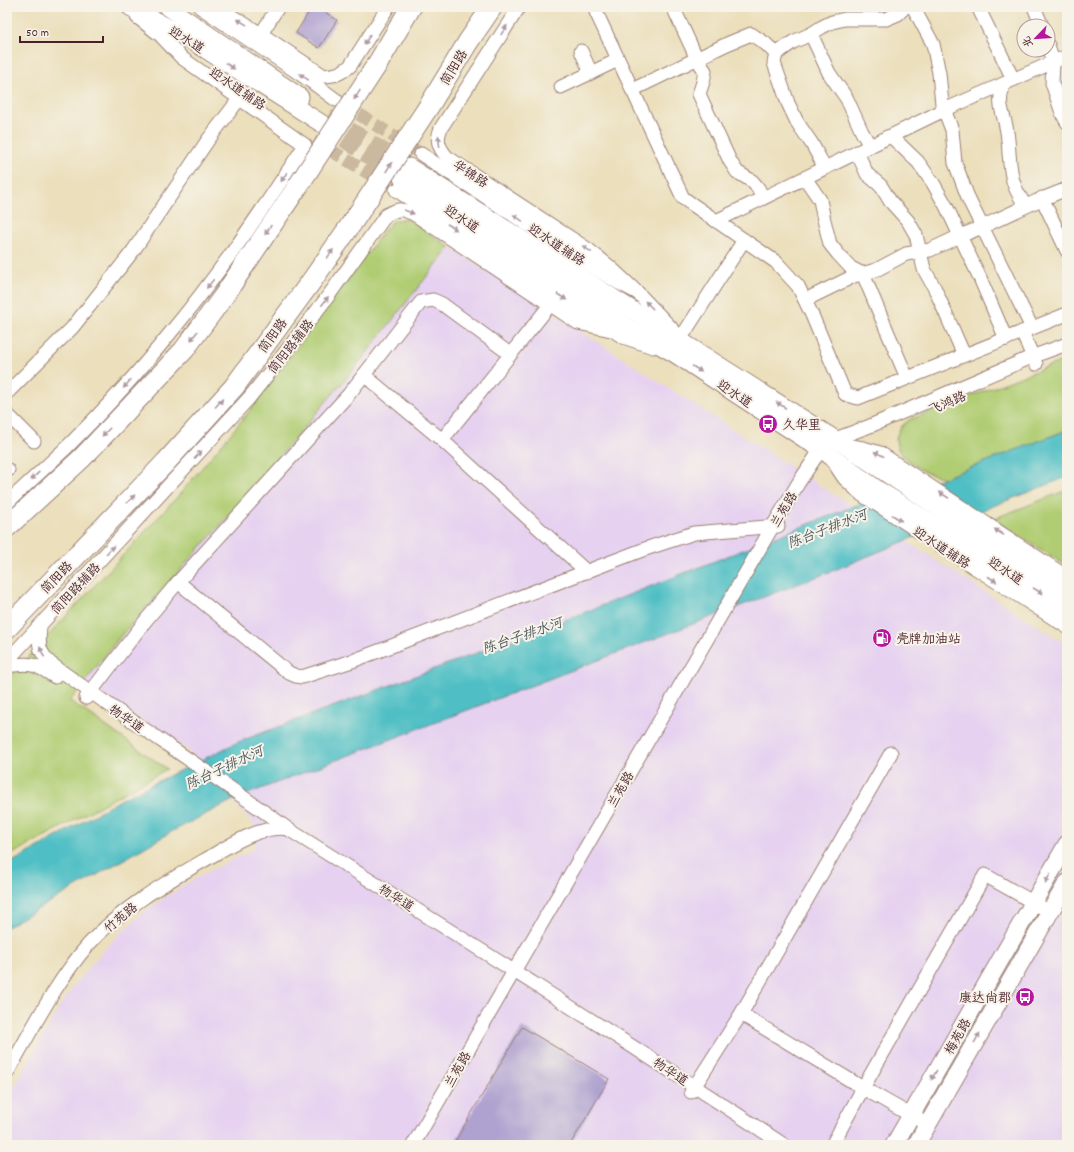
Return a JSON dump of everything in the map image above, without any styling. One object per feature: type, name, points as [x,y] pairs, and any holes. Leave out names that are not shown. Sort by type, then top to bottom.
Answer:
[{"type":"highway","points":[[8,520],[45,492],[82,458],[184,350],[224,297],[298,186],[378,62],[411,7]]},
{"type":"highway","name":"简阳路","points":[[7,628],[166,462],[234,387],[352,223],[492,7]]},
{"type":"main road","name":"迎水道","points":[[130,7],[186,37],[326,121],[168,7]]},
{"type":"main road","name":"迎水道","points":[[402,178],[839,442],[903,477],[969,520],[1067,592]]},
{"type":"main road","name":"迎水道","points":[[680,345],[825,453],[871,493],[941,537],[1067,610]]},
{"type":"main road","name":"梅苑路","points":[[894,1145],[1067,844]]},
{"type":"main road","name":"梅苑路","points":[[916,1145],[1067,883]]},
{"type":"street","name":"迎水道辅路","points":[[125,7],[162,37],[310,142]]},
{"type":"street","points":[[200,7],[312,82],[336,100]]},
{"type":"street","points":[[217,7],[324,76],[340,74],[350,66],[388,7]]},
{"type":"street","points":[[261,34],[278,7]]},
{"type":"street","name":"华锦路","points":[[519,7],[441,128],[438,141],[440,147],[447,157],[589,250],[610,266],[638,292]]},
{"type":"street","points":[[598,7],[596,12],[683,198],[776,262],[798,286],[845,394],[858,398],[1067,314]]},
{"type":"street","points":[[673,7],[697,58],[705,71],[699,94],[730,161],[737,172],[752,181],[758,188],[763,198]]},
{"type":"street","points":[[825,168],[812,144],[797,122],[788,103],[774,62],[776,54],[793,42],[832,22],[845,19],[886,19],[898,14],[905,7]]},
{"type":"street","points":[[912,7],[933,44],[939,73],[942,104],[952,130],[955,163],[969,200],[1027,330],[1035,360]]},
{"type":"street","points":[[978,7],[1008,82]]},
{"type":"street","points":[[1034,7],[1039,18]]},
{"type":"street","points":[[632,90],[697,58],[751,34],[766,44],[776,54]]},
{"type":"street","points":[[811,34],[822,60],[847,99],[870,146]]},
{"type":"street","name":"迎水道辅路","points":[[162,37],[182,58],[240,98],[310,142]]},
{"type":"street","points":[[581,51],[591,73]]},
{"type":"street","points":[[716,221],[944,110],[1067,56]]},
{"type":"street","points":[[1052,58],[1052,83],[1062,113],[1067,122]]},
{"type":"street","points":[[561,87],[618,60]]},
{"type":"street","points":[[1008,82],[1000,93],[1000,105],[1007,131],[1010,167],[1015,186],[1025,206]]},
{"type":"street","points":[[7,393],[72,328],[132,251],[208,140],[240,98]]},
{"type":"street","points":[[887,137],[893,138],[918,162],[933,183],[946,206],[980,278],[1006,339]]},
{"type":"street","points":[[7,503],[67,447],[123,388],[170,333],[241,241],[310,142]]},
{"type":"street","points":[[857,152],[867,174],[881,186],[890,201],[908,221],[916,235],[924,269],[935,289],[964,356]]},
{"type":"street","name":"迎水道辅路","points":[[421,154],[584,262],[617,282],[638,292],[680,345]]},
{"type":"street","points":[[402,178],[611,330],[623,337],[680,345],[744,240]]},
{"type":"street","points":[[805,178],[820,200],[830,244],[852,268],[863,274],[907,378]]},
{"type":"street","points":[[805,300],[843,281],[876,270],[906,254],[920,253],[930,250],[1042,198],[1067,189]]},
{"type":"street","points":[[1042,198],[1067,251]]},
{"type":"street","name":"简阳路辅路","points":[[7,661],[249,398],[278,363],[329,295],[386,215],[396,210],[405,210],[417,216],[578,323],[611,330]]},
{"type":"street","points":[[88,695],[146,620],[178,582],[350,394],[421,302],[433,300],[442,304],[510,354]]},
{"type":"street","points":[[442,440],[550,305]]},
{"type":"street","name":"飞鸿路","points":[[825,453],[839,442],[1035,360],[1067,344]]},
{"type":"street","name":"飞鸿路","points":[[1035,360],[1067,352]]},
{"type":"street","points":[[364,375],[442,440],[587,572]]},
{"type":"street","points":[[7,414],[34,441]]},
{"type":"street","name":"兰苑路","points":[[413,1145],[722,618],[799,482],[825,453]]},
{"type":"street","points":[[969,520],[1067,577]]},
{"type":"street","points":[[178,582],[289,673],[302,677],[355,660],[645,549],[694,533],[773,530]]},
{"type":"street","name":"迎水道辅路","points":[[941,537],[1067,626]]},
{"type":"street","name":"物华道","points":[[40,626],[39,648],[44,657],[88,695]]},
{"type":"street","name":"物华道","points":[[7,666],[28,664],[40,667],[88,695],[249,805],[283,830],[784,1145]]},
{"type":"street","points":[[693,1089],[741,1014],[891,753]]},
{"type":"street","name":"竹苑路","points":[[7,1073],[66,974],[88,945],[109,925],[148,894],[220,851],[244,838],[260,832],[283,830]]},
{"type":"street","name":"竹苑路","points":[[7,1085],[70,978],[95,947],[114,928],[139,907],[161,892],[219,857],[259,837],[283,830]]},
{"type":"street","points":[[832,1145],[862,1088],[985,875],[1050,912]]},
{"type":"street","name":"兰苑路","points":[[418,1145],[514,975]]},
{"type":"street","points":[[741,1014],[862,1088],[928,1125]]},
{"type":"street","name":"物华道","points":[[693,1089],[772,1145]]},
{"type":"shaded area","points":[[450,247],[1067,645],[1067,1145],[7,1145],[7,1100],[62,1003],[94,961],[122,931],[148,909],[205,873],[251,851],[256,844],[254,824],[187,749],[84,683]]},
{"type":"green space","points":[[407,219],[450,247],[354,369],[236,508],[119,638],[70,701],[167,769],[7,857],[7,680],[179,495],[248,413],[386,228],[394,220]]},
{"type":"green space","points":[[1067,359],[1067,430],[944,478],[925,472],[903,456],[899,450],[896,440],[897,436],[901,427],[909,420]]},
{"type":"green space","points":[[1067,490],[1067,566],[993,519]]},
{"type":"water","name":"陈台子排水河","points":[[1067,430],[1067,477],[832,571],[237,798],[171,832],[7,927],[7,865],[124,798],[238,742],[560,622],[857,505],[944,478]]},
{"type":"building","points":[[312,7],[317,7],[337,20],[319,48],[296,33]]},
{"type":"building","points":[[522,1027],[609,1079],[570,1145],[453,1145]]},
{"type":"tunnel","points":[[343,104],[421,154]]},
{"type":"tunnel","points":[[328,117],[406,165]]},
{"type":"tunnel","points":[[344,139],[398,176]]},
{"type":"tunnel","points":[[314,140],[396,190]]},
{"type":"place","name":"久华里","points":[[768,424]]},
{"type":"place","name":"壳牌加油站","points":[[882,638]]},
{"type":"place","name":"康达尚郡","points":[[1025,997]]}]
